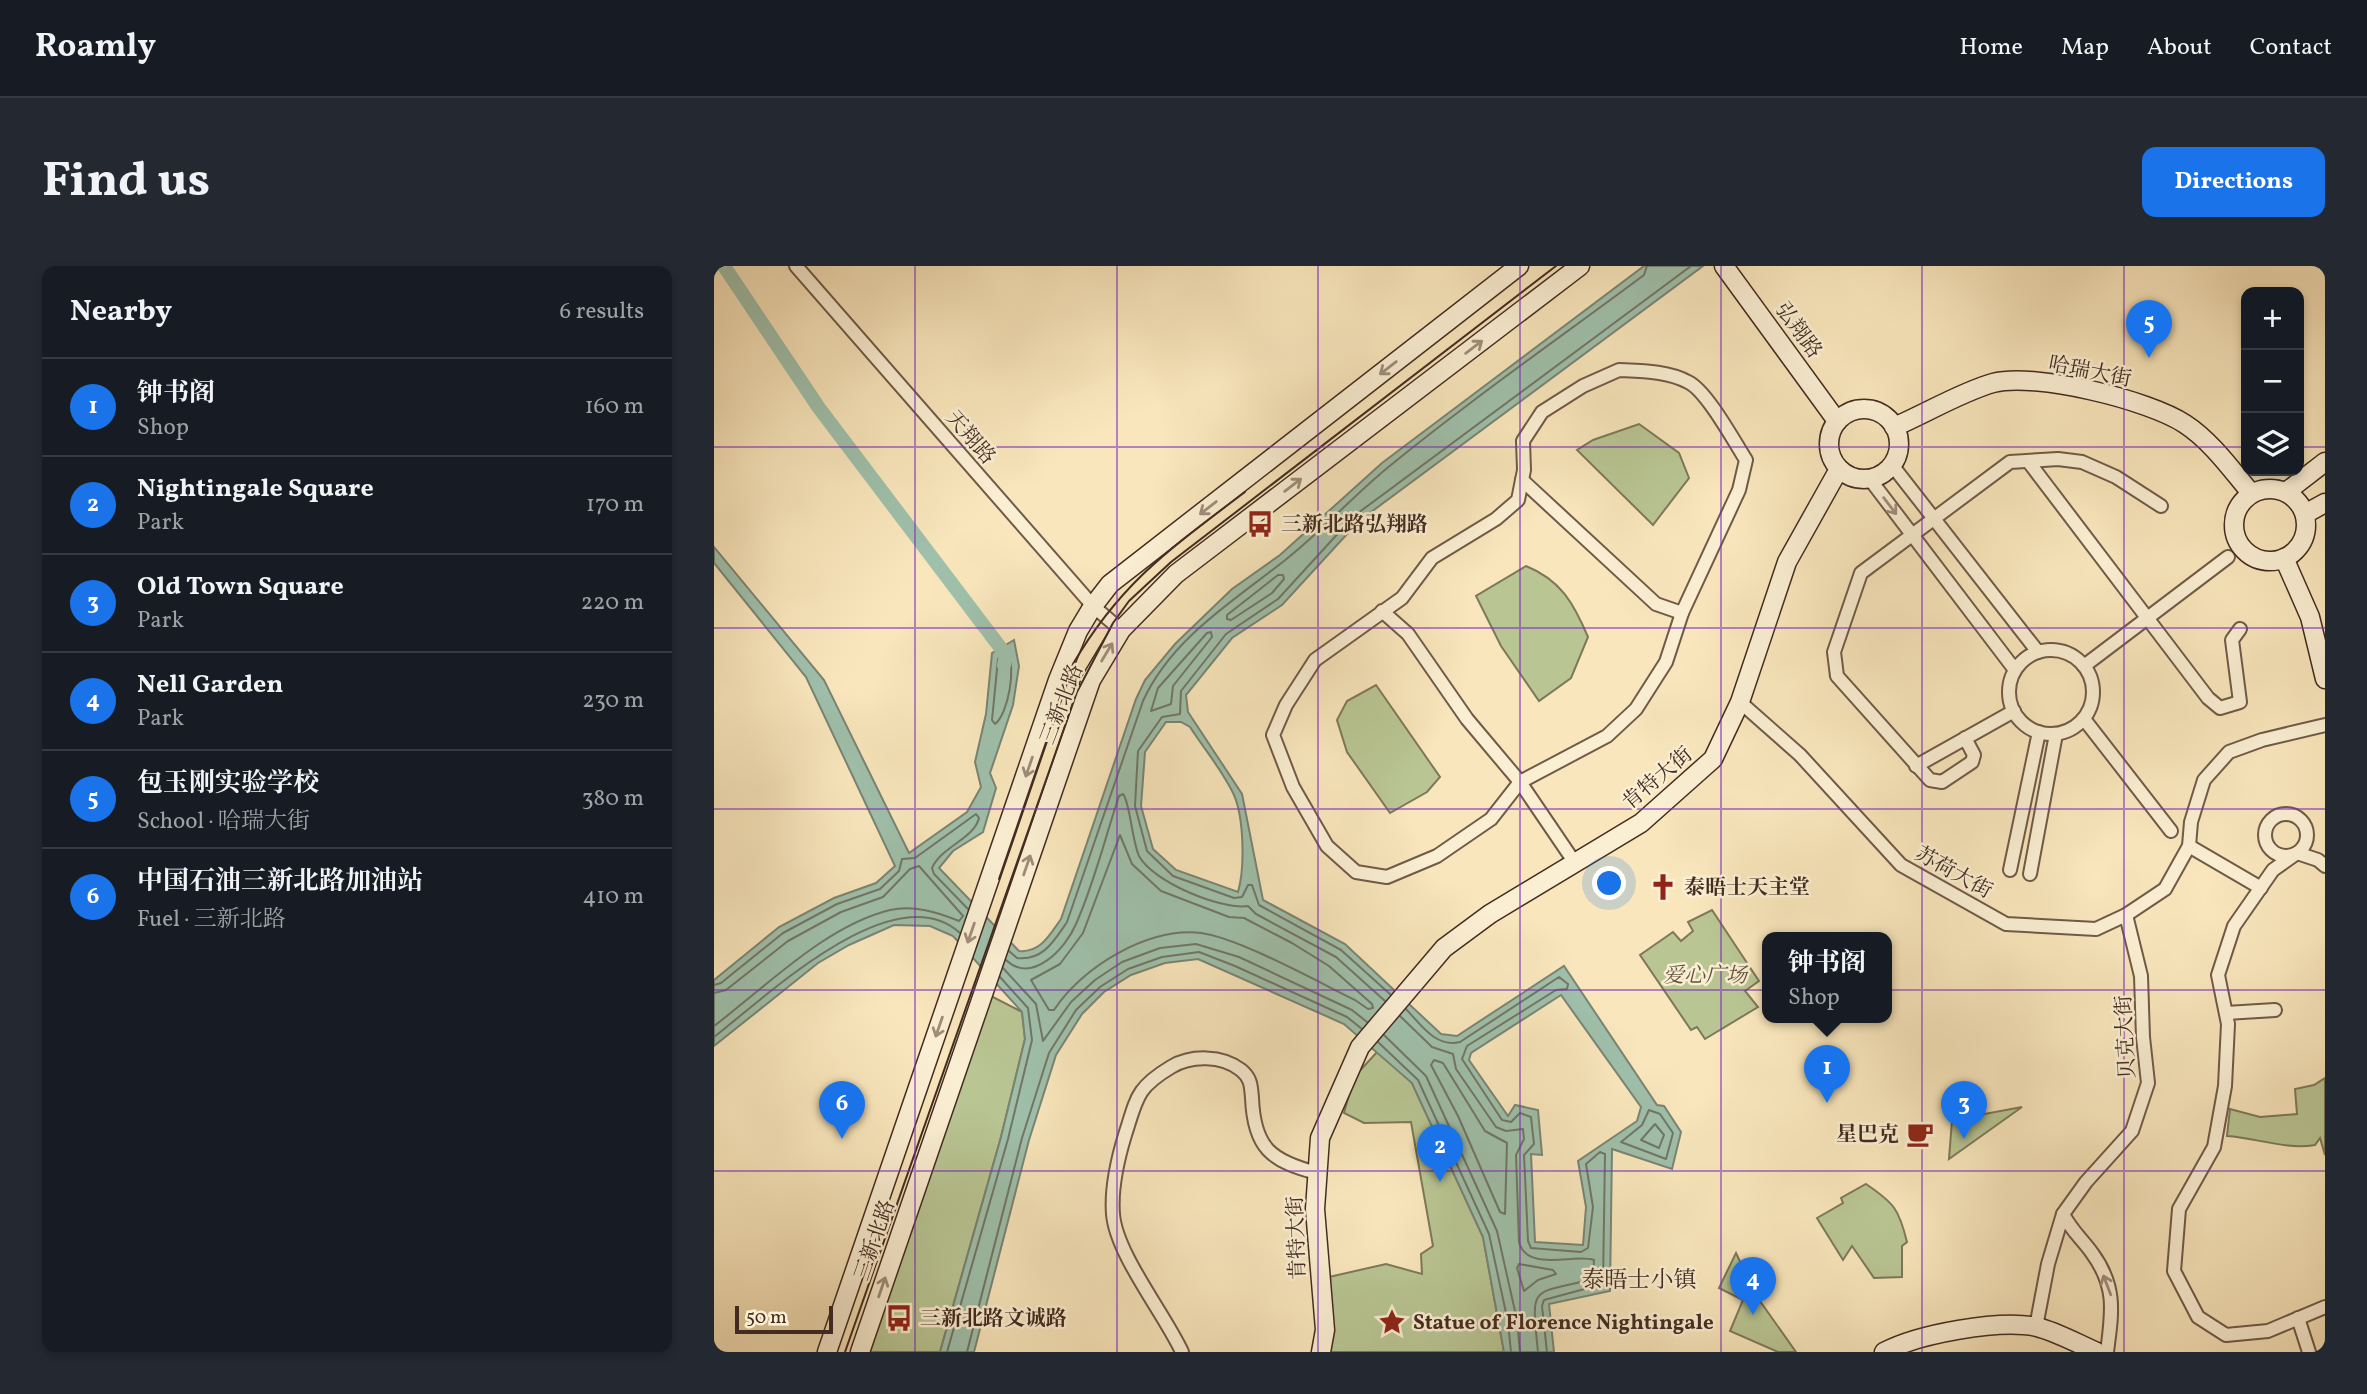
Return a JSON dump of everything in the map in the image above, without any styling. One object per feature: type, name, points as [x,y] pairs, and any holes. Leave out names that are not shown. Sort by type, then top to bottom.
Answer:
[{"type":"main road","name":"三新北路","points":[[827,1352],[1058,680],[1093,606],[1110,584],[1519,266]]},
{"type":"main road","name":"三新北路","points":[[860,1352],[1091,680],[1121,630],[1177,574],[1580,266]]},
{"type":"main road","name":"弘翔路","points":[[1724,266],[1837,421]]},
{"type":"main road","name":"哈瑞大街","points":[[1894,427],[1994,383],[2057,383],[2114,395],[2184,423],[2221,457],[2251,494]]},
{"type":"main road","points":[[1867,409],[1888,418],[1894,427],[1898,446],[1892,465],[1869,478],[1858,478],[1839,469],[1833,460],[1829,440],[1837,421],[1846,414],[1867,409]]},
{"type":"main road","points":[[2286,492],[2325,462]]},
{"type":"main road","name":"肯特大街","points":[[1321,1352],[1325,1330],[1315,1209],[1320,1138],[1360,1047],[1444,948],[1490,914],[1641,824],[1713,760],[1740,702],[1787,562],[1839,469]]},
{"type":"main road","points":[[2265,489],[2286,492],[2301,505],[2305,514],[2302,541],[2284,558],[2268,561],[2255,558],[2241,546],[2234,533],[2234,520],[2241,502],[2251,494],[2265,489]]},
{"type":"main road","points":[[2305,514],[2325,503]]},
{"type":"main road","points":[[2284,558],[2310,617],[2325,680]]},
{"type":"main road","points":[[1884,1352],[1903,1342],[1969,1328],[2036,1327],[2097,1352]]},
{"type":"street","name":"天翔路","points":[[796,266],[1093,606],[1121,630]]},
{"type":"street","points":[[1619,370],[1651,372],[1690,382],[1720,418],[1746,460],[1739,490],[1682,613],[1666,662],[1636,709],[1607,736],[1520,782],[1491,819],[1437,856],[1387,877],[1356,872],[1327,846],[1293,787],[1273,735],[1286,705],[1315,660],[1402,598],[1432,558],[1496,519],[1518,500],[1522,481],[1523,441],[1542,412],[1583,386],[1619,370]]},
{"type":"street","points":[[1965,738],[1974,755],[1972,762],[1942,782],[1930,780],[1838,676],[1834,652],[1861,573],[2011,462],[2058,459],[2082,463],[2116,477],[2161,506]]},
{"type":"street","points":[[2028,461],[2208,698],[2220,708],[2240,702],[2232,640],[2240,629]]},
{"type":"street","points":[[1892,465],[2038,652]]},
{"type":"street","points":[[1869,478],[2015,670]]},
{"type":"street","points":[[1522,481],[1656,604],[1682,613]]},
{"type":"street","points":[[2084,666],[2228,557]]},
{"type":"street","points":[[1382,611],[1408,634],[1467,719],[1520,782],[1575,863]]},
{"type":"street","points":[[2038,652],[2063,652],[2084,666],[2091,678],[2094,692],[2091,707],[2076,727],[2056,734],[2039,732],[2020,721],[2014,711],[2009,691],[2015,670],[2038,652]]},
{"type":"street","name":"苏荷大街","points":[[1740,702],[1800,755],[1900,865],[2006,924],[2096,929],[2126,915],[2165,888],[2189,846]]},
{"type":"street","points":[[1916,766],[2014,711]]},
{"type":"street","points":[[2084,719],[2171,831]]},
{"type":"street","points":[[2261,888],[2189,846],[2191,822],[2204,780],[2229,752],[2262,740],[2325,725]]},
{"type":"street","points":[[2010,870],[2039,732]]},
{"type":"street","points":[[2030,874],[2056,734]]},
{"type":"street","points":[[2325,866],[2318,860],[2297,853],[2273,870],[2234,926],[2218,975],[2228,1024],[2225,1086],[2214,1147],[2179,1209],[2174,1271],[2198,1317],[2226,1335],[2269,1331],[2325,1307]]},
{"type":"street","name":"贝克大街","points":[[2036,1327],[2048,1264],[2063,1214],[2086,1182],[2132,1131],[2148,1083],[2141,976],[2126,915]]},
{"type":"street","points":[[2226,1013],[2276,1010]]},
{"type":"street","points":[[1182,1352],[1121,1243],[1113,1214],[1121,1149],[1138,1093],[1156,1076],[1181,1061],[1213,1058],[1240,1069],[1251,1082],[1253,1126],[1269,1153],[1287,1166],[1317,1173]]},
{"type":"street","points":[[2063,1214],[2072,1233],[2092,1253],[2112,1292],[2107,1352]]},
{"type":"street","points":[[2298,1318],[2309,1352]]},
{"type":"green space","points":[[1639,424],[1679,453],[1689,478],[1653,525],[1577,450],[1593,440]]},
{"type":"green space","points":[[1526,566],[1548,578],[1565,594],[1588,637],[1571,678],[1539,701],[1501,646],[1476,596]]},
{"type":"green space","points":[[1376,685],[1440,777],[1427,792],[1390,813],[1347,752],[1337,720],[1347,701]]},
{"type":"green space","name":"爱心广场","points":[[1712,910],[1759,981],[1745,991],[1758,1007],[1705,1039],[1697,1027],[1691,1030],[1640,955],[1673,932],[1681,941],[1693,931],[1688,922]]},
{"type":"green space","points":[[987,994],[1022,1012],[1025,1039],[1001,1137],[940,1352],[870,1352]]},
{"type":"green space","points":[[1378,1051],[1412,1083],[1483,1237],[1504,1352],[1321,1352],[1320,1279],[1386,1264],[1422,1274],[1421,1254],[1433,1246],[1411,1122],[1364,1123],[1344,1113],[1354,1077]]},
{"type":"green space","points":[[2325,1078],[2325,1155],[2320,1138],[2315,1145],[2293,1146],[2227,1136],[2230,1109],[2260,1117],[2297,1114],[2295,1089],[2314,1085]]},
{"type":"green space","points":[[2022,1107],[1949,1159],[1952,1120]]},
{"type":"green space","points":[[1866,1184],[1883,1196],[1898,1214],[1907,1242],[1902,1246],[1902,1277],[1874,1278],[1852,1246],[1843,1260],[1817,1218],[1843,1203],[1841,1198]]},
{"type":"green space","points":[[1736,1253],[1755,1294],[1796,1352],[1778,1352],[1730,1331],[1743,1300],[1719,1288]]},
{"type":"water","points":[[1644,266],[1703,266],[1359,521],[1282,605],[1232,638],[1186,695],[1188,712],[1242,794],[1263,900],[1345,944],[1441,1034],[1457,1036],[1564,966],[1657,1105],[1664,1106],[1681,1132],[1672,1169],[1612,1149],[1610,1291],[1549,1304],[1554,1352],[1504,1352],[1483,1237],[1412,1083],[1344,1024],[1198,959],[1165,963],[1131,975],[1104,992],[1082,1014],[1056,1055],[1029,1140],[974,1352],[940,1352],[1001,1137],[1025,1039],[1022,1012],[953,936],[930,926],[894,925],[849,945],[818,963],[714,1046],[714,980],[779,927],[834,898],[876,883],[895,866],[806,677],[714,563],[714,547],[824,680],[909,853],[967,812],[981,787],[975,762],[986,714],[992,653],[1014,640],[1019,666],[1013,705],[990,773],[996,788],[983,832],[953,851],[939,868],[1019,951],[1027,951],[1039,946],[1061,919],[1136,699],[1145,680],[1175,644],[1232,589],[1280,555],[1382,463]],"holes":[[[1166,722],[1181,722],[1190,727],[1234,795],[1240,816],[1242,843],[1242,870],[1238,892],[1176,870],[1153,849],[1141,806],[1145,752]],[[1561,995],[1641,1107],[1637,1121],[1578,1161],[1586,1207],[1583,1245],[1535,1242],[1531,1154],[1542,1155],[1538,1110],[1515,1105],[1508,1116],[1469,1060],[1471,1053]]]},
{"type":"waterway","points":[[724,266],[819,408],[1006,655],[1004,665]]},
{"type":"tram line","points":[[845,1352],[1077,692],[1113,623],[1129,601],[1171,562],[1556,266]]},
{"type":"tram line","points":[[999,879],[1073,664],[1091,635],[1149,568],[1245,492]]},
{"type":"place","name":"包玉刚实验学校","points":[[2149,358]]},
{"type":"place","name":"三新北路弘翔路","points":[[1260,524]]},
{"type":"place","name":"泰晤士天主堂","points":[[1663,887]]},
{"type":"place","name":"钟书阁","points":[[1827,1103]]},
{"type":"place","name":"星巴克","points":[[1920,1134]]},
{"type":"place","name":"中国石油三新北路加油站","points":[[842,1139]]},
{"type":"place","name":"Old Town Square","points":[[1964,1139]]},
{"type":"place","name":"Nightingale Square","points":[[1440,1182]]},
{"type":"place","name":"Nell Garden","points":[[1753,1315]]},
{"type":"place","name":"三新北路文诚路","points":[[899,1318]]},
{"type":"place","name":"Statue of Florence Nightingale","points":[[1392,1322]]},
{"type":"district","name":"泰晤士小镇","points":[[1639,1279]]}]
